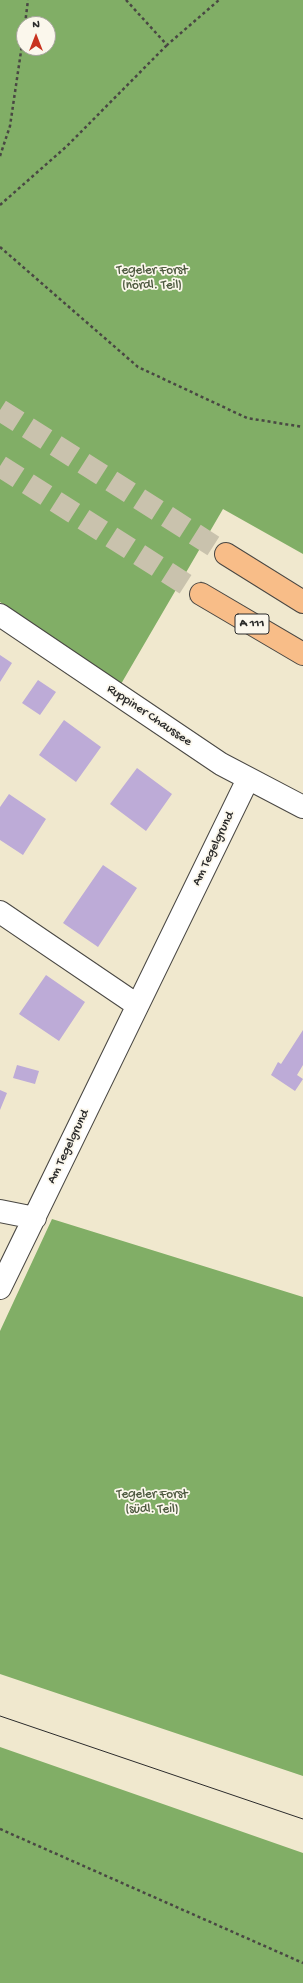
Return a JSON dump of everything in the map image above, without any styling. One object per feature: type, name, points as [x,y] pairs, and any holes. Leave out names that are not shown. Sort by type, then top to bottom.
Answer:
[{"type":"highway","points":[[226,554],[303,602]]},
{"type":"highway","name":"A 111","points":[[201,594],[303,654]]},
{"type":"street","name":"Ruppiner Chaussee","points":[[0,616],[221,764],[303,807]]},
{"type":"street","name":"Am Tegelgrund","points":[[0,1288],[248,778]]},
{"type":"street","points":[[0,912],[137,1005]]},
{"type":"street","points":[[0,1211],[35,1218]]},
{"type":"path","points":[[26,16],[28,0]]},
{"type":"path","points":[[126,0],[167,45]]},
{"type":"path","points":[[0,205],[67,146],[167,45],[219,0]]},
{"type":"path","points":[[0,156],[10,126],[20,56]]},
{"type":"path","points":[[0,247],[138,367],[248,418],[303,427]]},
{"type":"path","points":[[0,1829],[303,1963]]},
{"type":"green space","name":"Tegeler Forst (nördl. Teil)","points":[[0,0],[303,0],[303,554],[223,509],[121,684],[0,602]]},
{"type":"green space","name":"Tegeler Forst (südl. Teil)","points":[[52,1219],[303,1297],[303,1776],[0,1674],[0,1331]]},
{"type":"green space","points":[[0,1747],[303,1853],[303,1983],[0,1983]]},
{"type":"building","points":[[0,655],[12,663],[0,682]]},
{"type":"building","points":[[38,680],[56,692],[40,715],[22,703]]},
{"type":"building","points":[[64,720],[101,747],[76,782],[39,755]]},
{"type":"building","points":[[137,768],[172,794],[146,831],[110,804]]},
{"type":"building","points":[[9,794],[46,819],[23,855],[0,840],[0,807]]},
{"type":"building","points":[[103,865],[137,888],[98,947],[63,923]]},
{"type":"building","points":[[46,975],[85,1002],[59,1041],[19,1014]]},
{"type":"building","points":[[303,1030],[303,1065],[297,1075],[303,1079],[295,1091],[271,1075],[278,1062],[281,1064]]},
{"type":"building","points":[[17,1065],[39,1071],[35,1084],[13,1078]]},
{"type":"building","points":[[0,1090],[7,1093],[0,1110]]},
{"type":"tunnel","points":[[0,410],[226,554]]},
{"type":"tunnel","points":[[0,466],[201,594]]},
{"type":"tram line","points":[[0,1716],[303,1819]]}]
